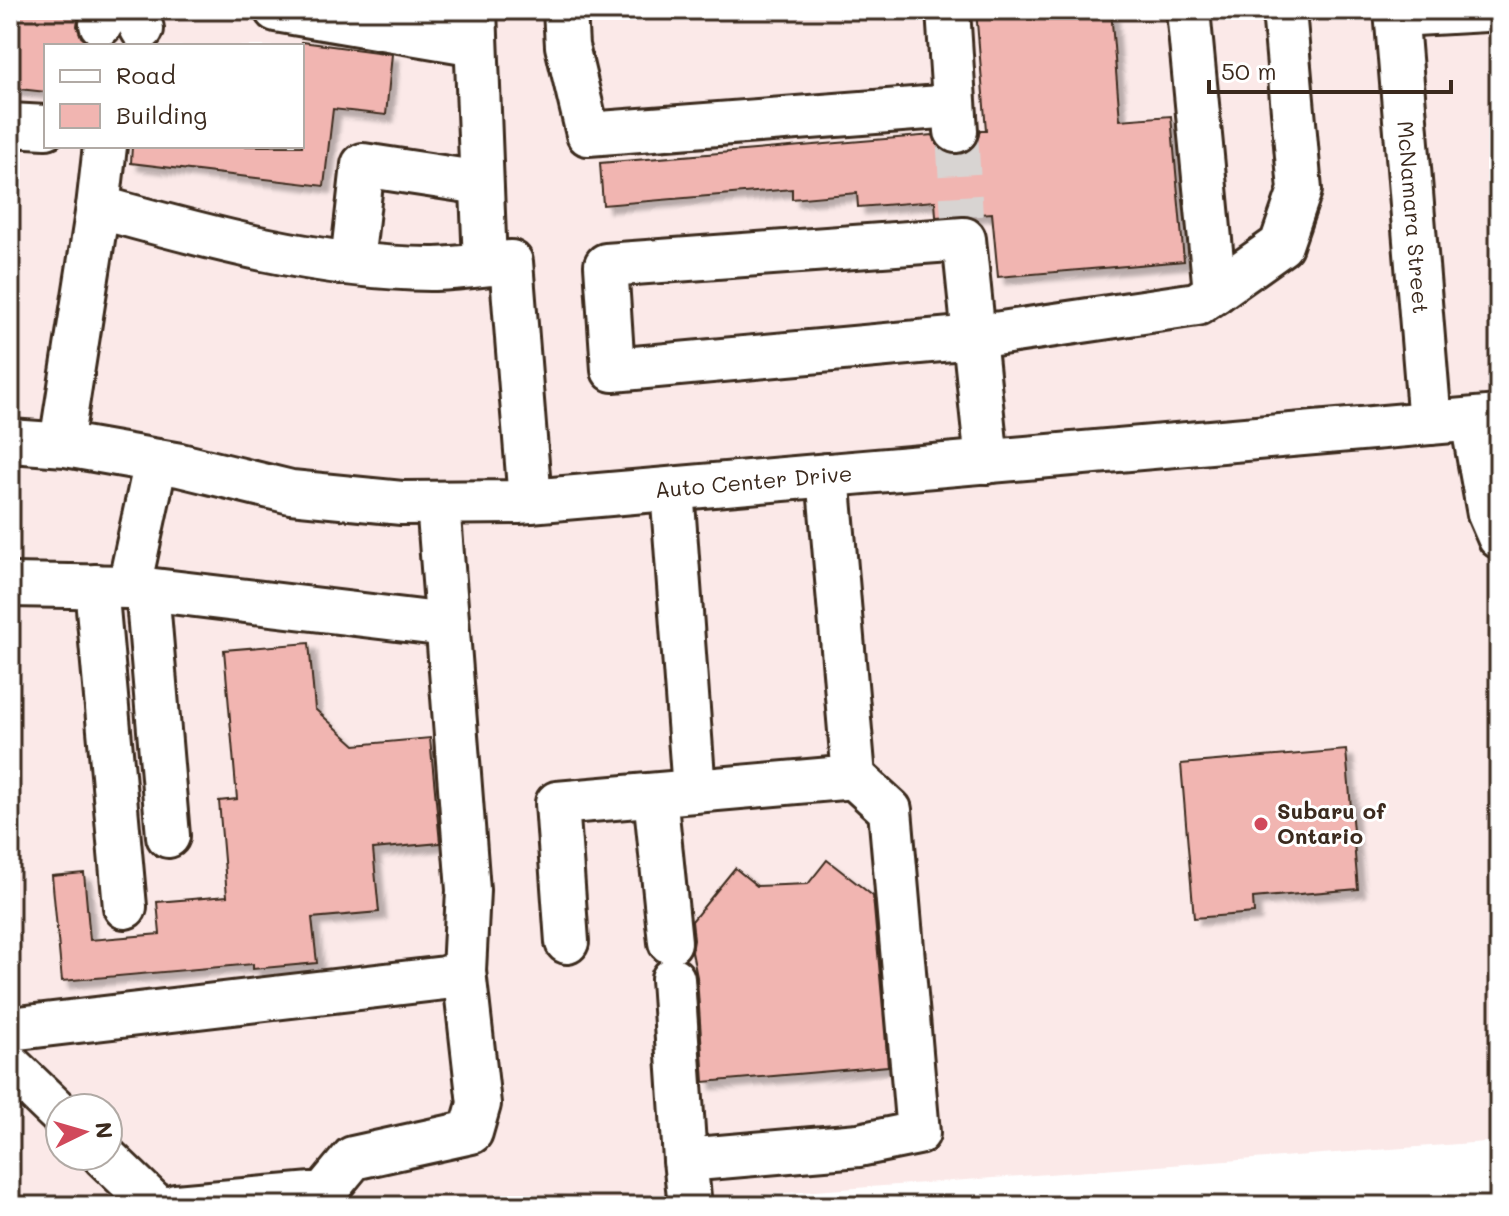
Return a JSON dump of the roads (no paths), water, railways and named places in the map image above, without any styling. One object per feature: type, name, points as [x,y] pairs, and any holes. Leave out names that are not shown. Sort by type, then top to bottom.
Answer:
[{"type":"street","points":[[276,10],[475,27],[485,264]]},
{"type":"street","points":[[565,10],[567,46],[588,134],[955,119],[948,10]]},
{"type":"street","points":[[1188,10],[1215,292]]},
{"type":"street","points":[[987,462],[974,337],[963,228],[606,265],[613,370],[974,337],[1197,304],[1281,245],[1300,190],[1284,10]]},
{"type":"street","points":[[1396,12],[1486,10]]},
{"type":"street","name":"McNamara Street","points":[[1396,12],[1430,423]]},
{"type":"street","points":[[10,125],[44,127]]},
{"type":"street","points":[[61,444],[105,148]]},
{"type":"street","points":[[352,263],[363,165],[481,183]]},
{"type":"street","points":[[98,207],[187,232],[327,261],[432,269],[511,262],[530,501]]},
{"type":"street","points":[[1486,418],[1489,514],[1499,537]]},
{"type":"street","name":"Auto Center Drive","points":[[10,441],[61,444],[156,461],[291,492],[402,503],[438,503],[530,501],[1486,418]]},
{"type":"street","points":[[125,907],[124,587],[156,461]]},
{"type":"street","points":[[685,1160],[859,1145],[918,1133],[890,810],[854,777],[828,475]]},
{"type":"street","points":[[672,489],[674,793],[671,960],[690,1206]]},
{"type":"street","points":[[176,1206],[324,1193],[353,1158],[471,1132],[479,1104],[464,971],[468,890],[438,503]]},
{"type":"street","points":[[10,585],[124,587],[447,625]]},
{"type":"street","points":[[124,587],[168,836]]},
{"type":"street","points":[[567,942],[557,803],[854,777]]},
{"type":"street","points":[[10,1029],[445,978],[464,971]]},
{"type":"street","points":[[10,1066],[44,1099]]},
{"type":"street","points":[[121,1172],[156,1206]]},
{"type":"tunnel","points":[[957,133],[962,217]]},
{"type":"place","name":"Subaru of Ontario","points":[[1261,824]]}]
